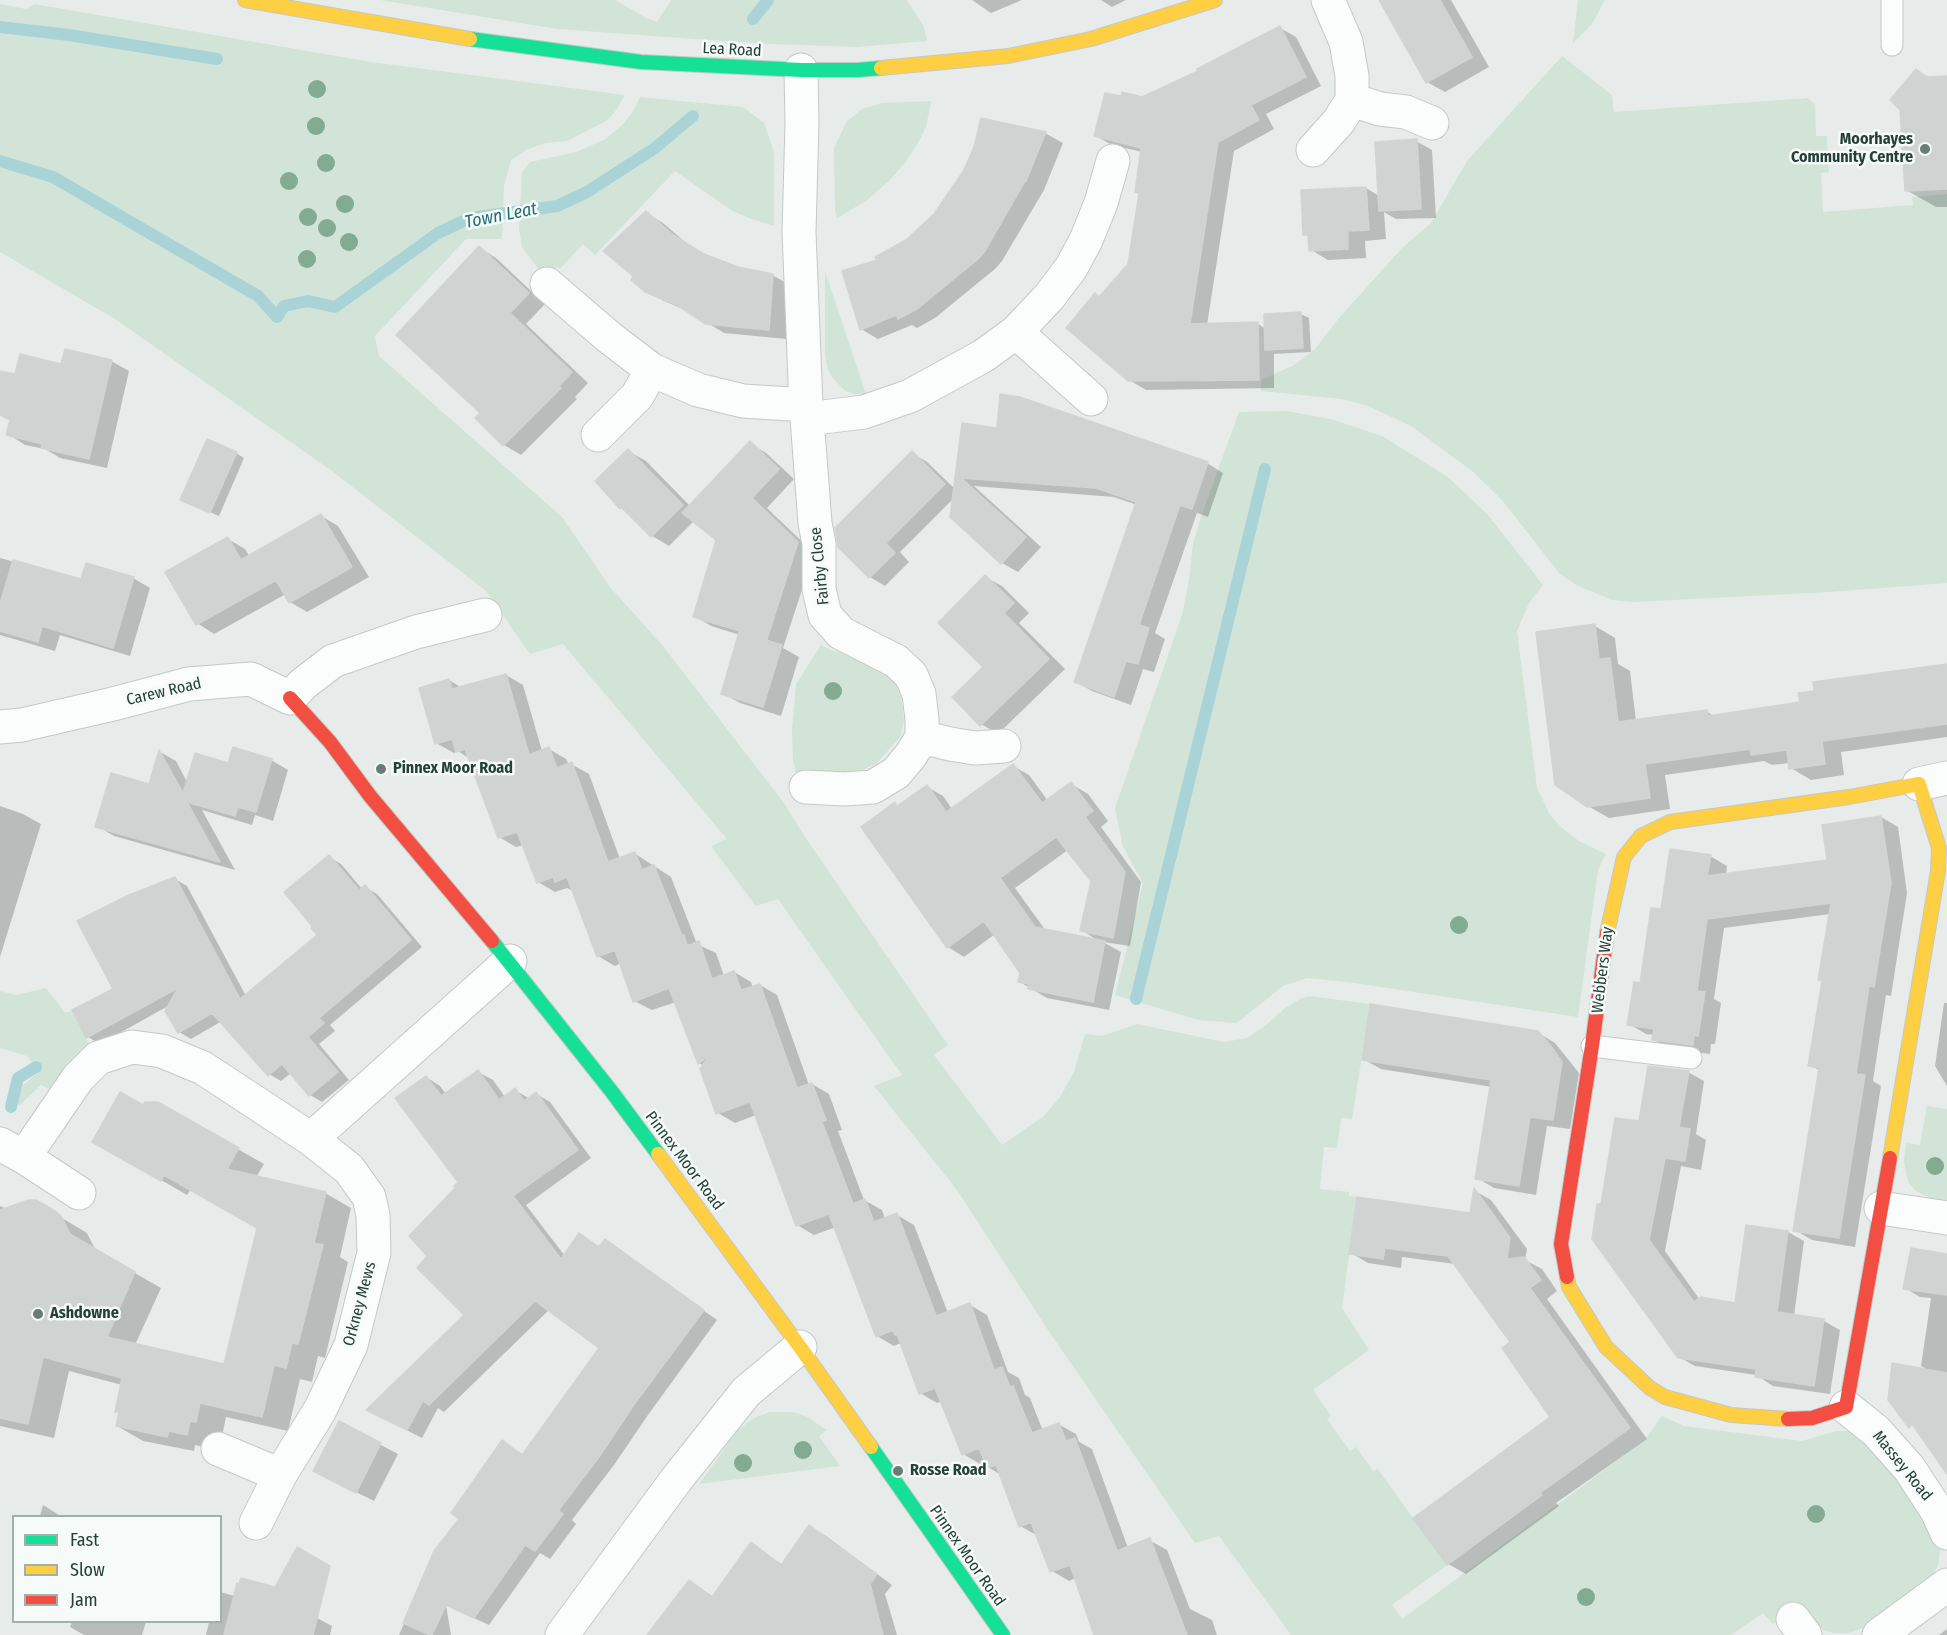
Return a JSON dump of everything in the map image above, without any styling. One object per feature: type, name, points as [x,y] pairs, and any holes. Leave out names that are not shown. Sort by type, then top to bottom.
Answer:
[{"type":"street","name":"Lea Road","points":[[244,0],[426,33],[618,60],[801,70],[858,70],[1008,56],[1090,39],[1215,0]]},
{"type":"street","points":[[1313,150],[1339,121],[1352,100],[1352,76],[1346,42],[1328,0]]},
{"type":"street","name":"Fairby Close","points":[[801,70],[799,232],[807,412],[815,523],[819,544],[819,589],[825,615],[841,633],[896,661],[911,675],[919,694],[922,737]]},
{"type":"street","points":[[1352,100],[1380,110],[1406,112],[1432,123]]},
{"type":"street","points":[[547,284],[610,338],[652,370],[698,390],[743,401],[807,412],[864,412],[910,396],[982,356],[1016,332],[1071,268],[1094,221],[1113,161]]},
{"type":"street","points":[[1016,332],[1090,399]]},
{"type":"street","points":[[598,435],[637,396],[652,370]]},
{"type":"street","points":[[290,698],[303,684],[333,661],[416,632],[484,615]]},
{"type":"street","name":"Carew Road","points":[[0,727],[22,725],[90,710],[189,684],[251,679],[290,698]]},
{"type":"street","name":"Pinnex Moor Road","points":[[290,698],[330,742],[378,804],[510,961],[710,1223],[1003,1635]]},
{"type":"street","points":[[806,787],[844,789],[873,787],[896,773],[922,737],[975,748],[1004,746]]},
{"type":"street","name":"Webbers Way","points":[[1933,781],[1939,848],[1938,871],[1846,1407],[1812,1418],[1776,1419],[1731,1414],[1665,1396],[1650,1388],[1606,1347],[1569,1287],[1561,1244],[1609,919],[1624,857],[1641,836],[1670,822],[1849,797],[1933,781]]},
{"type":"street","points":[[311,1139],[510,961]]},
{"type":"street","name":"Orkney Mews","points":[[79,1192],[12,1150],[98,1058],[132,1047],[162,1052],[203,1068],[311,1139],[349,1169],[369,1197],[373,1215],[374,1253],[351,1345],[320,1410],[280,1475],[256,1523]]},
{"type":"street","points":[[1881,1208],[1947,1218]]},
{"type":"street","points":[[562,1635],[663,1497],[746,1392],[800,1347]]},
{"type":"street","name":"Massey Road","points":[[1846,1407],[1876,1431],[1909,1468],[1937,1511],[1947,1533]]},
{"type":"street","points":[[218,1449],[280,1475]]},
{"type":"street","points":[[1879,1635],[1947,1585]]},
{"type":"lane","points":[[1892,0],[1892,45]]},
{"type":"lane","points":[[1592,1046],[1691,1058]]},
{"type":"green space","points":[[380,0],[615,0],[657,22],[671,0],[907,0],[924,27],[927,41],[857,47],[771,44],[557,29]]},
{"type":"green space","points":[[1578,0],[1605,0],[1592,24],[1573,43]]},
{"type":"green space","points":[[0,4],[26,9],[34,4],[371,62],[625,95],[608,120],[567,141],[545,143],[526,150],[511,160],[504,186],[502,239],[466,239],[375,336],[379,356],[562,517],[610,587],[663,646],[784,803],[948,1045],[934,1055],[1002,1145],[1044,1116],[1060,1097],[1074,1072],[1085,1034],[1102,1036],[1137,1024],[1224,1042],[1247,1038],[1285,1008],[1309,996],[1370,1004],[1352,1119],[1341,1118],[1337,1148],[1324,1147],[1320,1189],[1349,1192],[1349,1196],[1357,1197],[1342,1308],[1369,1350],[1313,1390],[1331,1416],[1327,1419],[1350,1451],[1356,1447],[1374,1472],[1377,1468],[1447,1565],[1392,1605],[1402,1619],[1645,1440],[1662,1416],[1684,1426],[1802,1441],[1836,1431],[1853,1431],[1874,1445],[1938,1538],[1940,1549],[1938,1566],[1930,1578],[1863,1628],[1849,1633],[1823,1630],[1801,1608],[1778,1625],[1776,1622],[1773,1624],[1763,1613],[1731,1635],[1291,1635],[1219,1536],[1195,1543],[1050,1333],[957,1190],[874,1086],[902,1075],[778,899],[756,906],[711,846],[727,839],[563,644],[530,654],[486,591],[332,471],[115,319],[0,252]]},
{"type":"green space","points":[[1562,56],[1612,95],[1614,112],[1808,98],[1815,105],[1816,136],[1827,136],[1829,172],[1821,173],[1823,212],[1913,205],[1912,197],[1947,194],[1947,583],[1829,592],[1634,602],[1612,600],[1576,585],[1559,573],[1502,500],[1472,471],[1411,426],[1368,406],[1342,399],[1261,391],[1261,380],[1294,365],[1315,349],[1339,318],[1402,248],[1431,223],[1467,161]]},
{"type":"green space","points":[[640,97],[743,107],[764,123],[774,152],[774,226],[731,210],[675,171],[595,255],[583,244],[560,269],[557,266],[545,278],[522,247],[519,229],[522,172],[530,162],[576,152],[606,139],[623,124],[634,110]]},
{"type":"green space","points":[[931,101],[926,127],[905,163],[866,201],[837,218],[834,148],[847,121],[862,109],[882,103]]},
{"type":"green space","points":[[825,271],[866,394],[845,391],[831,376],[827,367]]},
{"type":"green space","points":[[1286,411],[1331,419],[1382,436],[1448,477],[1488,515],[1543,585],[1529,603],[1517,631],[1537,788],[1550,815],[1563,829],[1579,841],[1606,854],[1598,870],[1578,1017],[1348,982],[1307,978],[1283,986],[1237,1023],[1198,1020],[1115,995],[1143,883],[1123,847],[1115,808],[1182,615],[1193,544],[1239,412]]},
{"type":"green space","points":[[821,645],[833,651],[857,655],[896,680],[901,693],[904,721],[900,737],[877,763],[856,773],[837,777],[796,773],[793,761],[792,729],[796,684]]},
{"type":"green space","points":[[46,988],[65,1013],[72,1011],[89,1045],[51,1090],[41,1085],[19,1106],[23,1085],[38,1073],[38,1066],[33,1065],[27,1056],[0,1048],[0,991],[16,995]]},
{"type":"green space","points":[[1927,1106],[1947,1109],[1947,1201],[1932,1199],[1916,1191],[1909,1183],[1906,1174],[1904,1161],[1906,1143],[1920,1145]]},
{"type":"green space","points":[[770,1412],[793,1412],[807,1417],[827,1430],[819,1436],[840,1466],[699,1484],[738,1430],[754,1418]]},
{"type":"building","points":[[1379,0],[1440,0],[1472,57],[1426,83]]},
{"type":"building","points":[[1280,26],[1306,77],[1251,105],[1259,120],[1218,142],[1190,324],[1258,322],[1259,380],[1128,381],[1066,328],[1095,293],[1099,297],[1128,264],[1139,193],[1135,192],[1141,148],[1094,136],[1105,93],[1121,96],[1122,92],[1142,97],[1198,71],[1197,69]]},
{"type":"building","name":"Moorhayes Community Centre","points":[[1916,69],[1927,77],[1947,76],[1947,189],[1905,191],[1900,110],[1890,100]]},
{"type":"building","points":[[981,118],[1046,132],[1026,181],[978,259],[917,309],[898,319],[896,315],[860,330],[842,271],[877,260],[875,257],[906,240],[934,214],[964,170],[974,147]]},
{"type":"building","points":[[1417,139],[1421,209],[1379,211],[1375,142]]},
{"type":"building","points":[[1366,187],[1369,230],[1348,231],[1348,249],[1309,251],[1308,235],[1303,235],[1301,190]]},
{"type":"building","points":[[646,211],[673,235],[704,254],[738,267],[773,274],[769,330],[705,324],[677,305],[645,292],[631,280],[633,276],[603,251]]},
{"type":"building","points":[[479,246],[529,293],[510,313],[572,372],[559,386],[561,388],[503,446],[475,418],[480,413],[396,335]]},
{"type":"building","points":[[1301,312],[1303,348],[1265,350],[1264,314]]},
{"type":"building","points":[[65,349],[112,360],[89,459],[41,448],[42,444],[6,435],[10,420],[0,415],[0,371],[15,374],[20,354],[61,364]]},
{"type":"building","points":[[1000,394],[1020,397],[1208,462],[1192,509],[1180,505],[1139,625],[1149,628],[1138,664],[1126,661],[1114,697],[1074,682],[1136,502],[1096,488],[961,478],[1026,537],[1001,564],[950,517],[962,423],[997,428]]},
{"type":"building","points":[[207,439],[237,452],[210,513],[180,500]]},
{"type":"building","points":[[750,441],[779,469],[752,498],[798,542],[767,639],[693,617],[716,540],[682,513]]},
{"type":"building","points":[[628,449],[683,505],[651,537],[621,507],[620,509],[595,481]]},
{"type":"building","points":[[912,451],[945,484],[886,543],[895,553],[869,578],[838,547],[835,528]]},
{"type":"building","points":[[321,514],[352,567],[289,603],[276,580],[196,625],[165,572],[228,537],[241,560]]},
{"type":"building","points":[[13,560],[81,579],[86,563],[134,577],[113,648],[42,626],[38,642],[0,631],[0,604]]},
{"type":"building","points":[[985,575],[1014,603],[1004,613],[1049,659],[980,726],[952,697],[983,667],[938,623]]},
{"type":"building","points":[[1595,624],[1599,659],[1610,658],[1618,722],[1707,710],[1708,716],[1800,702],[1798,693],[1814,691],[1813,682],[1947,664],[1947,724],[1822,741],[1825,764],[1789,769],[1787,750],[1751,755],[1750,749],[1645,764],[1650,798],[1587,807],[1555,785],[1536,632]]},
{"type":"building","points":[[739,632],[782,645],[763,707],[721,694]]},
{"type":"building","points":[[506,674],[529,755],[549,747],[557,768],[572,762],[608,862],[635,852],[642,870],[654,865],[687,946],[699,941],[712,979],[734,971],[741,990],[760,984],[797,1088],[812,1083],[826,1120],[822,1122],[853,1204],[865,1199],[874,1222],[897,1213],[936,1316],[970,1303],[994,1370],[1002,1367],[1010,1387],[1013,1386],[1032,1433],[1059,1423],[1066,1441],[1075,1438],[1117,1551],[1150,1538],[1187,1635],[1094,1635],[1070,1565],[1050,1572],[1031,1522],[1019,1527],[996,1465],[987,1468],[979,1448],[962,1455],[935,1388],[919,1394],[897,1334],[895,1335],[893,1330],[876,1337],[829,1214],[796,1226],[750,1102],[716,1114],[700,1069],[710,1055],[698,1064],[669,988],[633,1002],[615,950],[597,957],[567,877],[555,882],[553,877],[537,883],[517,832],[498,838],[465,749],[456,752],[452,739],[435,744],[419,688],[449,679],[452,689]]},
{"type":"building","points":[[233,747],[272,759],[256,812],[238,807],[235,816],[187,802],[220,862],[95,827],[111,773],[149,784],[159,750],[183,793],[195,753],[228,763]]},
{"type":"building","points":[[1013,764],[1042,803],[1071,782],[1093,811],[1085,817],[1125,872],[1113,938],[1080,931],[1091,881],[1056,837],[1000,878],[1035,927],[1105,941],[1093,1002],[1028,989],[1029,984],[1018,982],[1020,973],[984,921],[947,948],[861,827],[895,802],[897,806],[927,785],[946,812]]},
{"type":"building","points":[[1881,816],[1891,883],[1874,987],[1869,986],[1856,1074],[1865,1075],[1839,1238],[1793,1231],[1819,1068],[1808,1066],[1822,981],[1818,980],[1831,903],[1707,919],[1697,991],[1705,992],[1698,1036],[1694,1035],[1693,1045],[1652,1040],[1654,1029],[1627,1025],[1634,982],[1640,983],[1651,908],[1661,909],[1670,849],[1711,855],[1707,876],[1827,860],[1822,825]]},
{"type":"building","points":[[329,855],[359,890],[365,885],[411,940],[319,1018],[324,1023],[308,1037],[338,1072],[309,1096],[282,1064],[268,1076],[212,1013],[178,1033],[165,1011],[178,988],[86,1038],[72,1010],[113,989],[77,921],[129,895],[175,877],[240,999],[317,935],[284,892]]},
{"type":"building","points":[[1370,1004],[1538,1031],[1550,1045],[1562,1062],[1553,1120],[1530,1117],[1519,1186],[1475,1179],[1491,1080],[1362,1060]]},
{"type":"building","points":[[1648,1066],[1689,1071],[1679,1127],[1690,1129],[1685,1161],[1665,1158],[1649,1240],[1694,1302],[1701,1297],[1735,1303],[1746,1225],[1788,1231],[1777,1312],[1824,1319],[1814,1386],[1755,1377],[1756,1369],[1678,1358],[1592,1239],[1597,1204],[1601,1204],[1615,1118],[1639,1121]]},
{"type":"building","points":[[478,1070],[499,1100],[515,1088],[524,1101],[536,1092],[578,1150],[513,1196],[561,1259],[579,1233],[599,1247],[605,1239],[704,1310],[558,1511],[563,1514],[535,1551],[525,1545],[474,1618],[446,1605],[430,1635],[403,1623],[434,1551],[459,1519],[451,1513],[502,1440],[522,1455],[599,1348],[535,1301],[429,1405],[423,1401],[407,1430],[366,1410],[464,1315],[417,1268],[427,1256],[409,1236],[455,1188],[458,1182],[395,1098],[426,1076],[441,1096]]},
{"type":"building","points":[[120,1092],[143,1105],[145,1102],[158,1102],[239,1148],[227,1169],[326,1192],[314,1243],[323,1245],[298,1344],[292,1343],[286,1368],[274,1365],[262,1417],[200,1403],[196,1422],[190,1421],[187,1435],[169,1431],[167,1437],[116,1426],[119,1412],[115,1412],[122,1378],[43,1357],[28,1424],[0,1418],[0,1210],[29,1200],[36,1200],[55,1211],[61,1216],[70,1234],[135,1272],[107,1337],[224,1364],[257,1228],[164,1175],[161,1181],[92,1142]]},
{"type":"building","points":[[1474,1188],[1510,1238],[1507,1259],[1524,1257],[1541,1280],[1530,1288],[1630,1428],[1540,1493],[1542,1495],[1447,1565],[1413,1518],[1550,1417],[1502,1348],[1510,1342],[1448,1256],[1385,1248],[1383,1259],[1349,1254],[1357,1197],[1470,1213]]},
{"type":"building","points":[[1911,1248],[1947,1254],[1947,1295],[1903,1289]]},
{"type":"building","points":[[1892,1363],[1947,1373],[1947,1474],[1912,1424],[1909,1428],[1888,1400]]},
{"type":"building","points":[[339,1421],[381,1443],[356,1493],[313,1471]]},
{"type":"building","points":[[809,1525],[877,1574],[870,1584],[883,1635],[647,1635],[689,1580],[712,1597],[751,1542],[781,1565]]},
{"type":"building","points":[[297,1547],[330,1566],[313,1635],[224,1635],[237,1583],[239,1584],[241,1578],[275,1587]]},
{"type":"waterway","name":"Town Leat","points":[[753,19],[768,0]]},
{"type":"waterway","points":[[0,27],[69,35],[217,59]]},
{"type":"waterway","name":"Town Leat","points":[[0,161],[53,177],[258,296],[277,317],[284,306],[308,301],[335,307],[438,233],[470,218],[557,206],[587,192],[655,148],[693,116]]},
{"type":"waterway","points":[[1136,999],[1265,469]]},
{"type":"waterway","points":[[11,1107],[18,1078],[36,1067]]},
{"type":"traffic: fast","points":[[470,39],[641,62],[801,70],[881,68]]},
{"type":"traffic: fast","points":[[492,941],[612,1092],[658,1154]]},
{"type":"traffic: fast","points":[[871,1447],[1003,1635]]},
{"type":"traffic: slow","points":[[245,0],[470,39]]},
{"type":"traffic: slow","points":[[881,68],[1008,56],[1091,39],[1215,0]]},
{"type":"traffic: slow","points":[[1890,1158],[1938,871],[1939,848],[1919,784]]},
{"type":"traffic: slow","points":[[1607,933],[1624,857],[1641,836],[1670,822],[1849,797],[1919,784]]},
{"type":"traffic: slow","points":[[658,1154],[871,1447]]},
{"type":"traffic: slow","points":[[1567,1277],[1569,1287],[1606,1347],[1650,1388],[1665,1397],[1731,1415],[1788,1419]]},
{"type":"traffic: jam","points":[[290,698],[330,742],[370,796],[492,941]]},
{"type":"traffic: jam","points":[[1567,1277],[1561,1244],[1607,933]]},
{"type":"traffic: jam","points":[[1788,1419],[1812,1418],[1846,1407],[1890,1158]]},
{"type":"place","name":"Moorhayes Community Centre","points":[[1925,149]]},
{"type":"place","name":"Pinnex Moor Road","points":[[381,769]]},
{"type":"place","name":"Ashdowne","points":[[38,1314]]},
{"type":"place","name":"Rosse Road","points":[[898,1471]]}]
